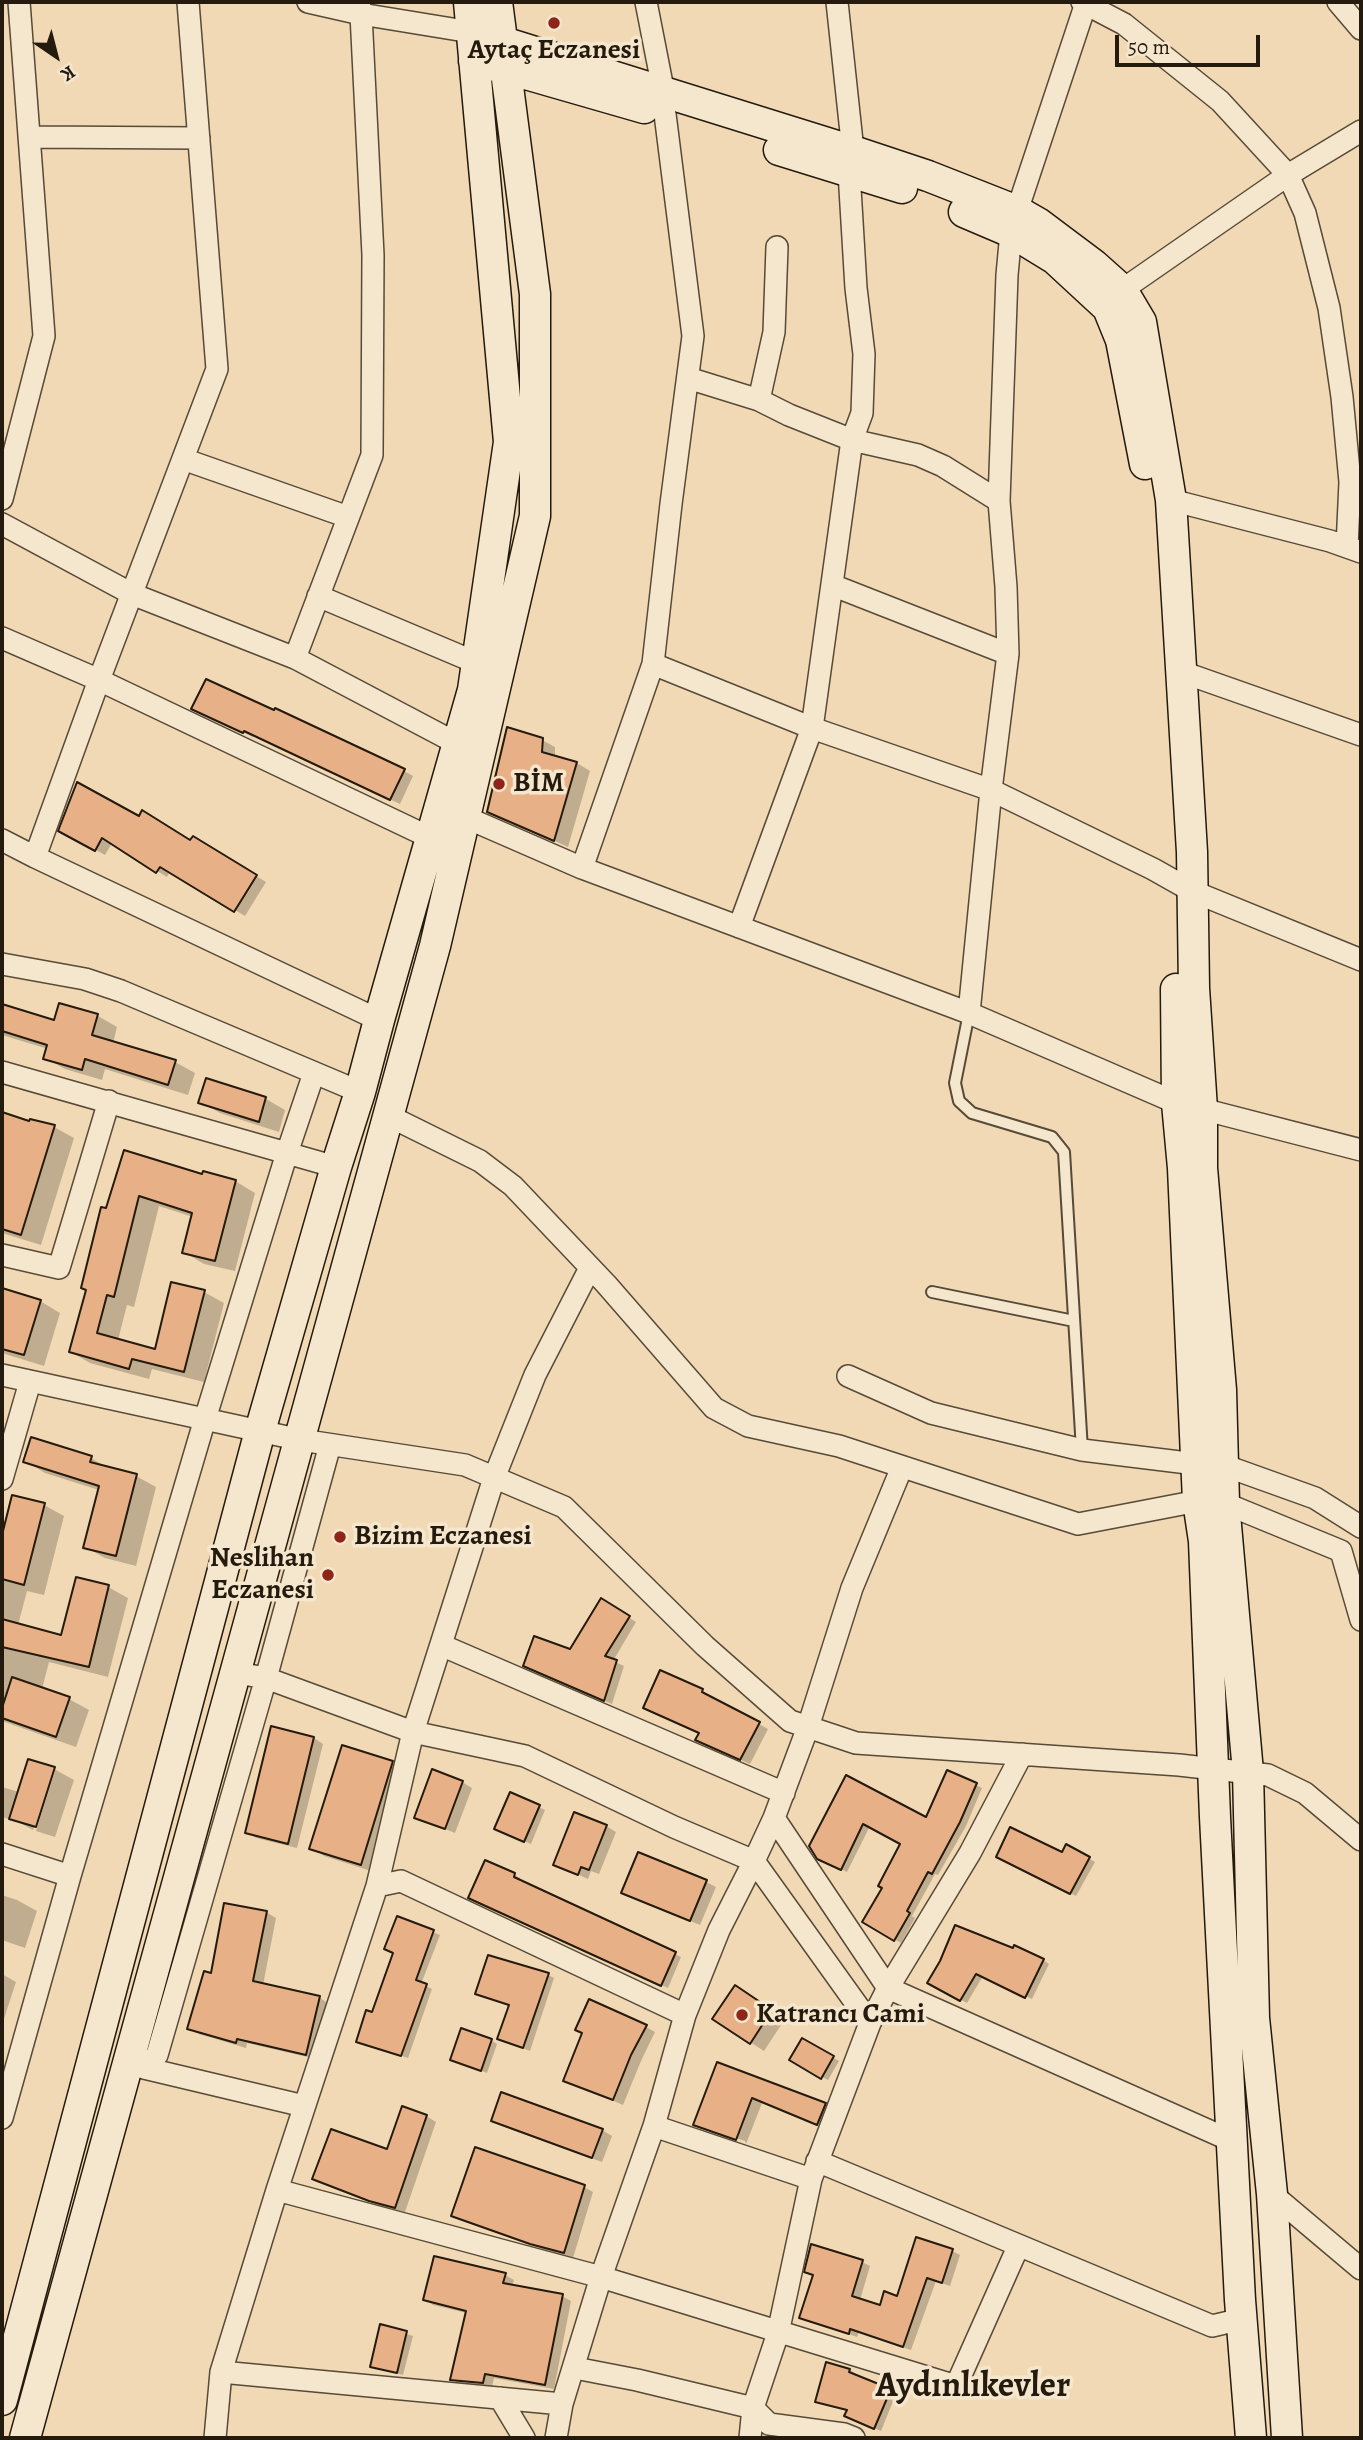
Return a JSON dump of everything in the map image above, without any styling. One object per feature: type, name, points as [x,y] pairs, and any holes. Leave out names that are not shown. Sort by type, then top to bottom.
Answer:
[{"type":"main road","points":[[2,2400],[6,2366],[260,1431],[360,1092],[473,690],[509,442],[469,2]]},
{"type":"main road","points":[[25,2438],[251,1675],[301,1440],[435,946],[535,516],[536,294],[497,2]]},
{"type":"main road","points":[[473,47],[851,161],[928,176],[1014,221],[1038,223],[1094,265],[1115,299],[1141,322],[1171,500],[1174,582],[1182,672],[1183,886]]},
{"type":"main road","points":[[1115,299],[1152,502],[1183,886],[1194,988],[1190,1106],[1202,1168],[1221,1390],[1210,1465],[1211,1502],[1248,1772],[1254,2018],[1272,2194],[1287,2438]]},
{"type":"main road","points":[[1211,1502],[1204,1541],[1213,1770],[1231,2141],[1251,2438]]},
{"type":"street","points":[[2,499],[44,336],[19,2]]},
{"type":"street","points":[[35,857],[216,369],[188,2]]},
{"type":"street","points":[[308,2],[360,8],[473,47]]},
{"type":"street","points":[[582,868],[653,664],[693,336],[665,104],[646,2]]},
{"type":"street","points":[[739,927],[812,728],[852,440],[862,413],[864,354],[856,288],[851,161],[837,2]]},
{"type":"street","points":[[1338,2],[1361,29]]},
{"type":"street","points":[[969,1013],[991,790],[1008,654],[999,501],[1007,275],[1014,221],[1084,3],[1124,24],[1220,101],[1288,175],[1305,213],[1329,308],[1342,397],[1354,550],[1330,541],[1171,500]]},
{"type":"street","points":[[295,658],[372,455],[373,255],[360,8]]},
{"type":"street","points":[[1115,299],[1288,175],[1361,131]]},
{"type":"street","points":[[29,137],[199,138]]},
{"type":"street","points":[[759,400],[774,332],[777,247]]},
{"type":"street","points":[[688,377],[759,400],[852,440],[918,455],[943,466],[999,501]]},
{"type":"street","points":[[183,459],[348,517]]},
{"type":"street","points":[[2,524],[132,594],[295,658],[458,744]]},
{"type":"street","points":[[832,585],[1008,654]]},
{"type":"street","points":[[318,596],[477,663]]},
{"type":"street","points":[[2,638],[99,680],[431,838]]},
{"type":"street","points":[[653,664],[812,728],[991,790],[1183,886],[1361,960]]},
{"type":"street","points":[[1182,672],[1361,735]]},
{"type":"street","points":[[465,817],[582,868],[969,1013],[1190,1106],[1361,1150]]},
{"type":"street","points":[[2,840],[379,1020]]},
{"type":"street","points":[[2,964],[85,978],[360,1092]]},
{"type":"street","points":[[2,1072],[336,1167]]},
{"type":"street","points":[[2,2118],[70,1876],[205,1419],[314,1073]]},
{"type":"street","points":[[2,1255],[59,1268],[109,1101]]},
{"type":"street","points":[[389,1116],[481,1161],[513,1186],[714,1408],[748,1426],[839,1446],[1078,1524],[1211,1502],[1341,1551],[1361,1620]]},
{"type":"street","points":[[215,2438],[221,2372],[277,2190],[377,1886],[413,1732],[495,1478],[535,1376],[590,1268]]},
{"type":"street","points":[[2,1375],[301,1440],[465,1465],[564,1507],[705,1646],[790,1721],[856,1744],[1179,1765],[1268,1775],[1305,1793],[1361,1840]]},
{"type":"street","points":[[848,1376],[931,1413],[1082,1450],[1210,1465],[1315,1498],[1361,1527]]},
{"type":"street","points":[[2,1479],[30,1381]]},
{"type":"street","points":[[304,2106],[144,2068],[157,2055],[251,1675],[330,1445]]},
{"type":"street","points":[[556,2438],[562,2404],[601,2277],[654,2126],[685,2015],[719,1930],[784,1793],[852,1588],[902,1467]]},
{"type":"street","points":[[441,1645],[784,1793]]},
{"type":"street","points":[[251,1675],[413,1732],[525,1756],[674,1827],[754,1861],[870,2023]]},
{"type":"street","points":[[750,2438],[753,2408],[778,2333],[814,2170],[870,2023],[888,1988],[970,1853],[1022,1754]]},
{"type":"street","points":[[774,1818],[888,1988],[1231,2141]]},
{"type":"street","points":[[2,1854],[70,1876]]},
{"type":"street","points":[[377,1886],[401,1881],[685,2015]]},
{"type":"street","points":[[654,2126],[814,2170],[1018,2247],[1212,2326],[1242,2319]]},
{"type":"street","points":[[277,2190],[601,2277],[956,2386],[1018,2247]]},
{"type":"street","points":[[1272,2194],[1361,2269]]},
{"type":"street","points":[[575,2368],[637,2379],[753,2408],[769,2424],[844,2434],[854,2438]]},
{"type":"street","points":[[221,2372],[562,2404]]},
{"type":"street","points":[[500,2398],[524,2438]]},
{"type":"lane","points":[[969,1013],[955,1083],[959,1101],[972,1113],[1052,1138],[1064,1152],[1082,1450]]},
{"type":"lane","points":[[932,1292],[1074,1321]]},
{"type":"building","points":[[206,679],[405,769],[390,800],[191,709]]},
{"type":"building","points":[[507,727],[543,738],[542,752],[577,762],[554,841],[487,812]]},
{"type":"building","points":[[77,782],[139,816],[142,810],[190,840],[193,836],[257,875],[234,912],[160,867],[156,873],[102,838],[95,851],[58,831]]},
{"type":"building","points":[[59,1003],[98,1014],[92,1035],[176,1060],[168,1085],[85,1059],[82,1070],[43,1059],[47,1045],[2,1031],[2,1004],[54,1020]]},
{"type":"building","points":[[206,1078],[266,1097],[259,1122],[198,1103]]},
{"type":"building","points":[[2,1112],[29,1121],[30,1119],[55,1125],[21,1235],[2,1229]]},
{"type":"building","points":[[124,1150],[202,1174],[203,1171],[236,1180],[215,1261],[182,1253],[192,1213],[139,1196],[114,1297],[107,1295],[97,1333],[155,1349],[171,1282],[205,1290],[184,1372],[132,1359],[129,1369],[69,1352],[86,1290],[81,1288],[101,1207],[106,1208]]},
{"type":"building","points":[[2,1288],[41,1300],[24,1355],[2,1349]]},
{"type":"building","points":[[31,1437],[92,1456],[90,1462],[137,1474],[116,1556],[83,1548],[99,1486],[23,1462]]},
{"type":"building","points":[[12,1495],[45,1503],[24,1585],[2,1579],[2,1535]]},
{"type":"building","points":[[76,1577],[109,1585],[89,1667],[2,1647],[2,1619],[61,1635]]},
{"type":"building","points":[[601,1598],[630,1616],[605,1656],[617,1660],[604,1701],[523,1666],[534,1636],[570,1649]]},
{"type":"building","points":[[660,1670],[703,1689],[702,1692],[760,1722],[740,1760],[695,1740],[699,1733],[643,1708]]},
{"type":"building","points":[[12,1677],[70,1697],[56,1737],[2,1718],[2,1708]]},
{"type":"building","points":[[271,1726],[314,1737],[288,1844],[245,1833]]},
{"type":"building","points":[[342,1745],[393,1761],[361,1865],[309,1849]]},
{"type":"building","points":[[28,1759],[55,1767],[36,1827],[9,1819]]},
{"type":"building","points":[[432,1769],[463,1781],[445,1829],[414,1818]]},
{"type":"building","points":[[947,1770],[977,1783],[960,1822],[932,1874],[928,1872],[894,1941],[862,1922],[882,1888],[878,1886],[900,1844],[863,1824],[841,1870],[817,1859],[809,1846],[846,1775],[926,1817]]},
{"type":"building","points":[[510,1792],[540,1805],[524,1842],[494,1829]]},
{"type":"building","points":[[574,1812],[607,1825],[589,1870],[581,1867],[578,1875],[553,1865]]},
{"type":"building","points":[[1010,1827],[1062,1852],[1066,1844],[1090,1857],[1070,1894],[996,1857]]},
{"type":"building","points":[[638,1852],[707,1880],[690,1921],[621,1893]]},
{"type":"building","points":[[485,1860],[515,1873],[514,1877],[676,1952],[661,1986],[468,1898]]},
{"type":"building","points":[[224,1903],[267,1911],[253,1981],[320,1996],[306,2055],[237,2039],[236,2043],[187,2029],[204,1971],[211,1973]]},
{"type":"building","points":[[397,1916],[434,1930],[416,1980],[427,1984],[401,2056],[356,2042],[366,2010],[372,2012],[393,1953],[384,1949]]},
{"type":"building","points":[[955,1925],[1013,1948],[1014,1945],[1044,1959],[1025,1998],[976,1974],[960,2001],[927,1983],[940,1961]]},
{"type":"building","points":[[488,1955],[549,1973],[523,2048],[497,2039],[509,2005],[475,1994]]},
{"type":"building","name":"Katrancı Cami","points":[[735,1985],[772,2010],[750,2044],[712,2019]]},
{"type":"building","points":[[589,1999],[647,2025],[631,2055],[613,2100],[563,2081],[582,2033],[575,2030]]},
{"type":"building","points":[[461,2028],[492,2039],[481,2071],[450,2060]]},
{"type":"building","points":[[802,2038],[834,2056],[821,2079],[789,2060]]},
{"type":"building","points":[[717,2062],[826,2103],[817,2125],[752,2098],[736,2140],[693,2125]]},
{"type":"building","points":[[501,2092],[603,2129],[592,2158],[491,2121]]},
{"type":"building","points":[[402,2106],[427,2115],[395,2208],[312,2179],[331,2129],[387,2149]]},
{"type":"building","points":[[475,2147],[585,2185],[564,2253],[451,2216]]},
{"type":"building","points":[[916,2237],[953,2249],[942,2283],[927,2278],[903,2347],[850,2329],[849,2334],[799,2318],[813,2275],[804,2272],[811,2244],[863,2260],[852,2296],[880,2305],[884,2291],[897,2296]]},
{"type":"building","points":[[434,2256],[506,2273],[503,2283],[563,2294],[545,2385],[485,2374],[483,2383],[450,2380],[466,2311],[423,2300]]},
{"type":"building","points":[[380,2324],[407,2331],[397,2373],[370,2367]]},
{"type":"building","points":[[826,2362],[850,2369],[849,2372],[891,2389],[874,2429],[844,2416],[847,2410],[815,2402]]},
{"type":"place","name":"Aytaç Eczanesi","points":[[554,23]]},
{"type":"place","name":"BİM","points":[[499,784]]},
{"type":"place","name":"Bizim Eczanesi","points":[[340,1537]]},
{"type":"place","name":"Neslihan Eczanesi","points":[[328,1575]]},
{"type":"place","name":"Katrancı Cami","points":[[742,2015]]},
{"type":"district","name":"Aydınlıkevler","points":[[973,2387]]}]
